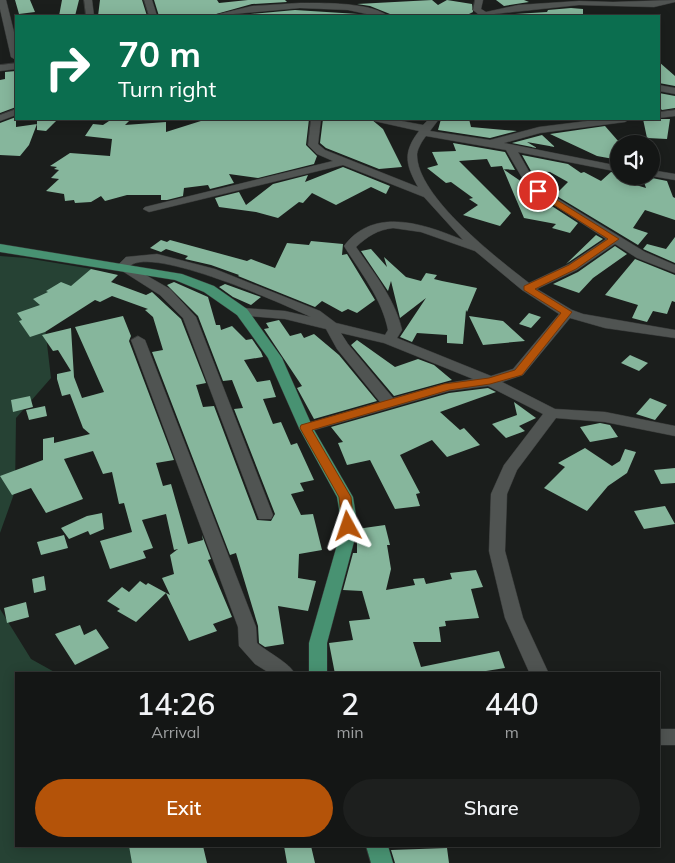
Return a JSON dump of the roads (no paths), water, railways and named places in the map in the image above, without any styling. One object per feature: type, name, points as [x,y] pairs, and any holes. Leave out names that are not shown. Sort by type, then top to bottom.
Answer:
[{"type":"main road","points":[[0,248],[158,272],[194,282],[222,296],[242,312],[275,358],[306,428],[345,497],[348,515],[348,538],[318,643],[318,672]]},
{"type":"main road","points":[[377,847],[382,863]]},
{"type":"street","points":[[2,0],[15,53]]},
{"type":"street","points":[[88,0],[90,15]]},
{"type":"street","points":[[148,0],[153,15]]},
{"type":"street","points":[[364,0],[370,10]]},
{"type":"street","points":[[479,0],[477,10],[483,15]]},
{"type":"street","points":[[488,15],[556,0]]},
{"type":"street","points":[[508,10],[579,3],[613,5],[654,4],[674,0]]},
{"type":"street","points":[[224,2],[220,15],[290,4],[370,10],[382,15]]},
{"type":"street","points":[[0,68],[15,66]]},
{"type":"street","points":[[660,88],[675,91]]},
{"type":"street","points":[[0,118],[15,112]]},
{"type":"street","points":[[660,115],[675,113]]},
{"type":"street","points":[[316,120],[313,145],[321,152],[429,195]]},
{"type":"street","points":[[382,120],[424,131],[610,167]]},
{"type":"street","points":[[433,120],[424,131],[412,154],[418,178],[443,215],[479,250],[528,288],[567,312],[596,320],[675,334]]},
{"type":"street","points":[[491,143],[539,130],[617,120]]},
{"type":"street","points":[[510,147],[525,175],[538,191],[641,255],[675,269]]},
{"type":"street","points":[[149,209],[260,184],[345,161]]},
{"type":"street","points":[[660,174],[675,177]]},
{"type":"street","points":[[389,340],[395,330],[392,316],[350,246],[360,234],[373,226],[394,223],[410,226],[479,250]]},
{"type":"street","points":[[528,288],[573,267],[614,239]]},
{"type":"street","points":[[265,515],[189,317],[165,292],[122,267],[130,260],[158,258],[211,272],[315,314],[331,326],[342,346],[390,404]]},
{"type":"street","points":[[242,312],[285,315],[389,340],[490,381],[552,413],[605,417],[675,432]]},
{"type":"street","points":[[306,428],[448,387],[490,381],[518,372],[567,312]]},
{"type":"street","points":[[138,340],[247,627],[248,646],[262,659],[283,672]]},
{"type":"street","points":[[539,672],[514,618],[497,551],[499,494],[510,469],[552,413]]},
{"type":"street","points":[[660,737],[675,737]]}]
